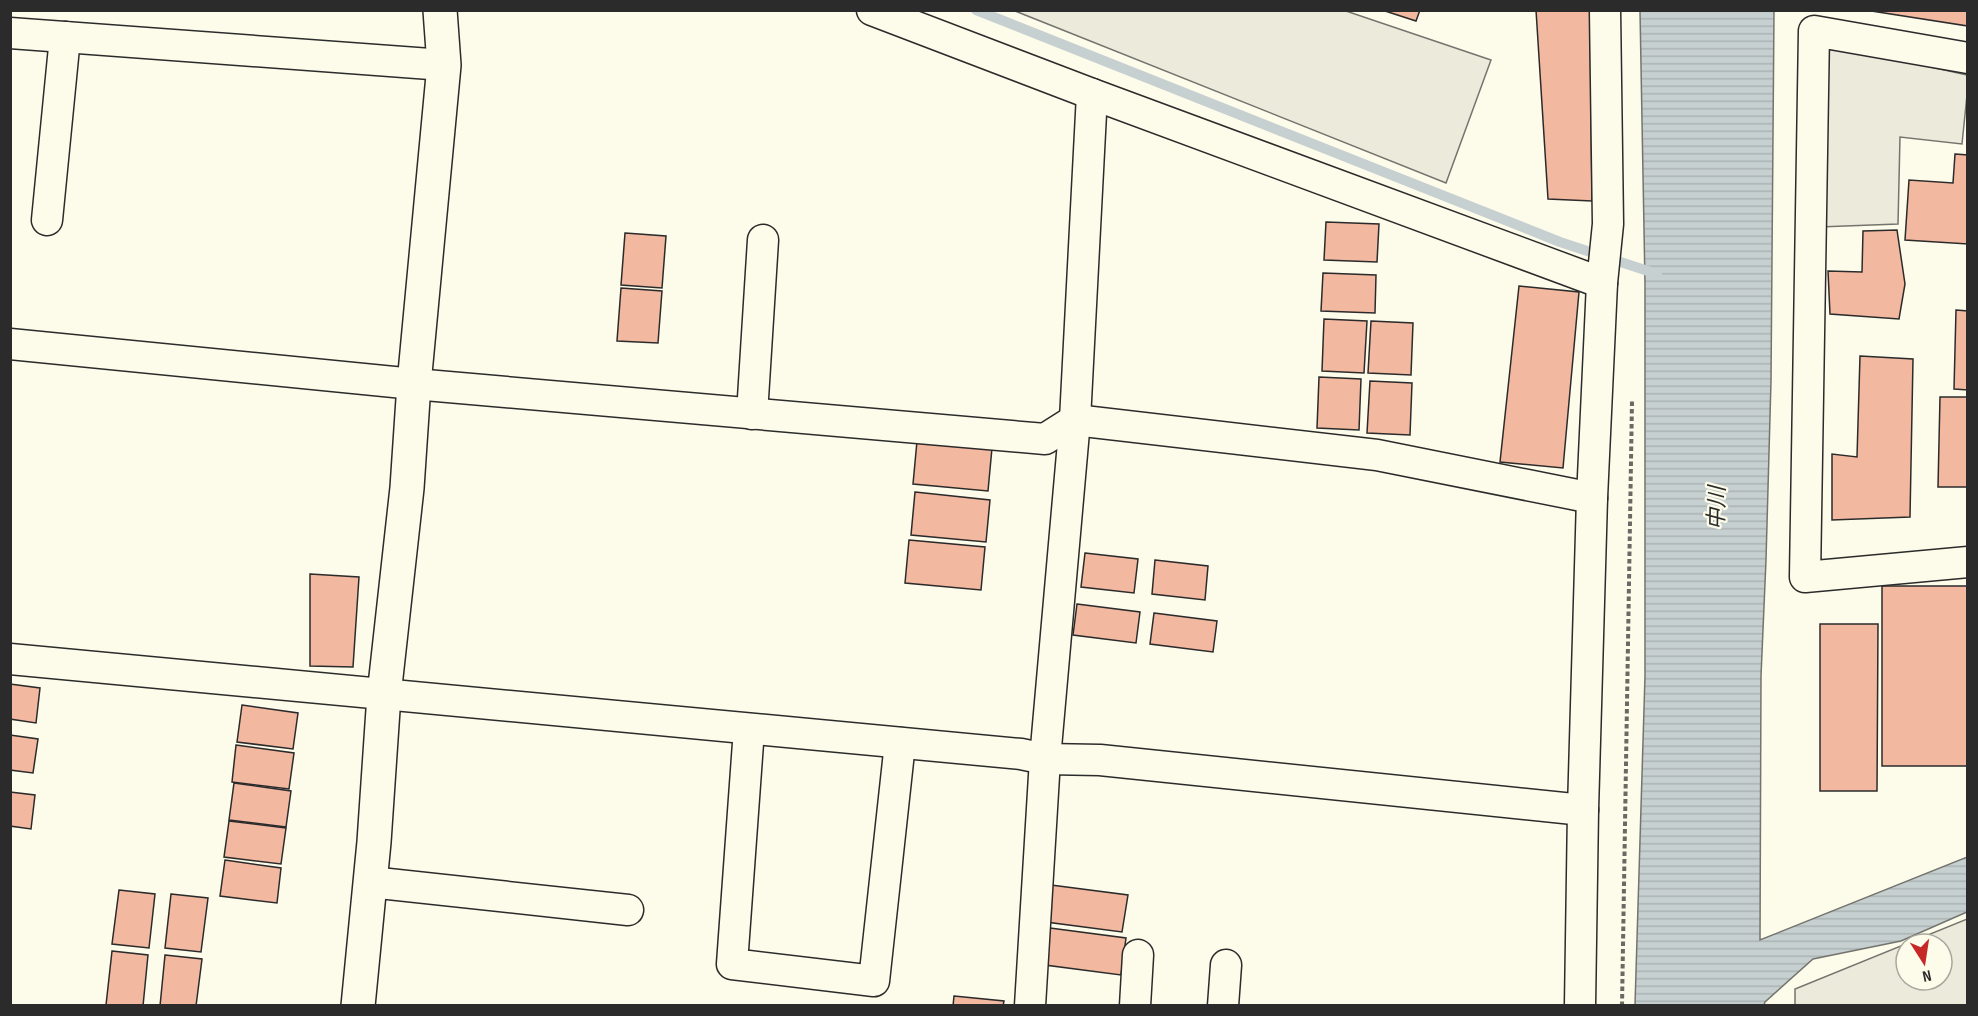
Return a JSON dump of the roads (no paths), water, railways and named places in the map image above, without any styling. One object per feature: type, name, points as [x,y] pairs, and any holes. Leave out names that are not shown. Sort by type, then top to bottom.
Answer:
[{"type":"street","points":[[358,1005],[384,695],[407,488],[414,384],[444,65],[440,10]]},
{"type":"street","points":[[872,10],[1092,94],[1602,277]]},
{"type":"street","points":[[1580,1005],[1583,810],[1593,498],[1602,277],[1608,224],[1605,10]]},
{"type":"street","points":[[1968,58],[1814,31],[1805,577],[1968,562]]},
{"type":"street","points":[[10,33],[444,65]]},
{"type":"street","points":[[47,220],[65,37]]},
{"type":"street","points":[[1030,1005],[1045,759],[1075,420],[1092,94]]},
{"type":"street","points":[[752,414],[763,240]]},
{"type":"street","points":[[10,344],[414,384],[1045,439],[1075,420],[1377,455],[1593,498]]},
{"type":"street","points":[[10,658],[1021,754],[1045,759],[1100,760],[1583,810]]},
{"type":"street","points":[[749,729],[732,964],[874,981],[900,743]]},
{"type":"street","points":[[370,882],[628,910]]},
{"type":"street","points":[[1135,1005],[1138,955]]},
{"type":"street","points":[[1223,1005],[1226,965]]},
{"type":"water","name":"中川","points":[[1640,11],[1774,11],[1771,381],[1761,676],[1760,940],[1967,857],[1967,912],[1921,932],[1894,932],[1894,942],[1813,959],[1764,1005],[1635,1005],[1645,676],[1645,284]]},
{"type":"waterway","points":[[976,10],[1560,242],[1657,274]]}]
